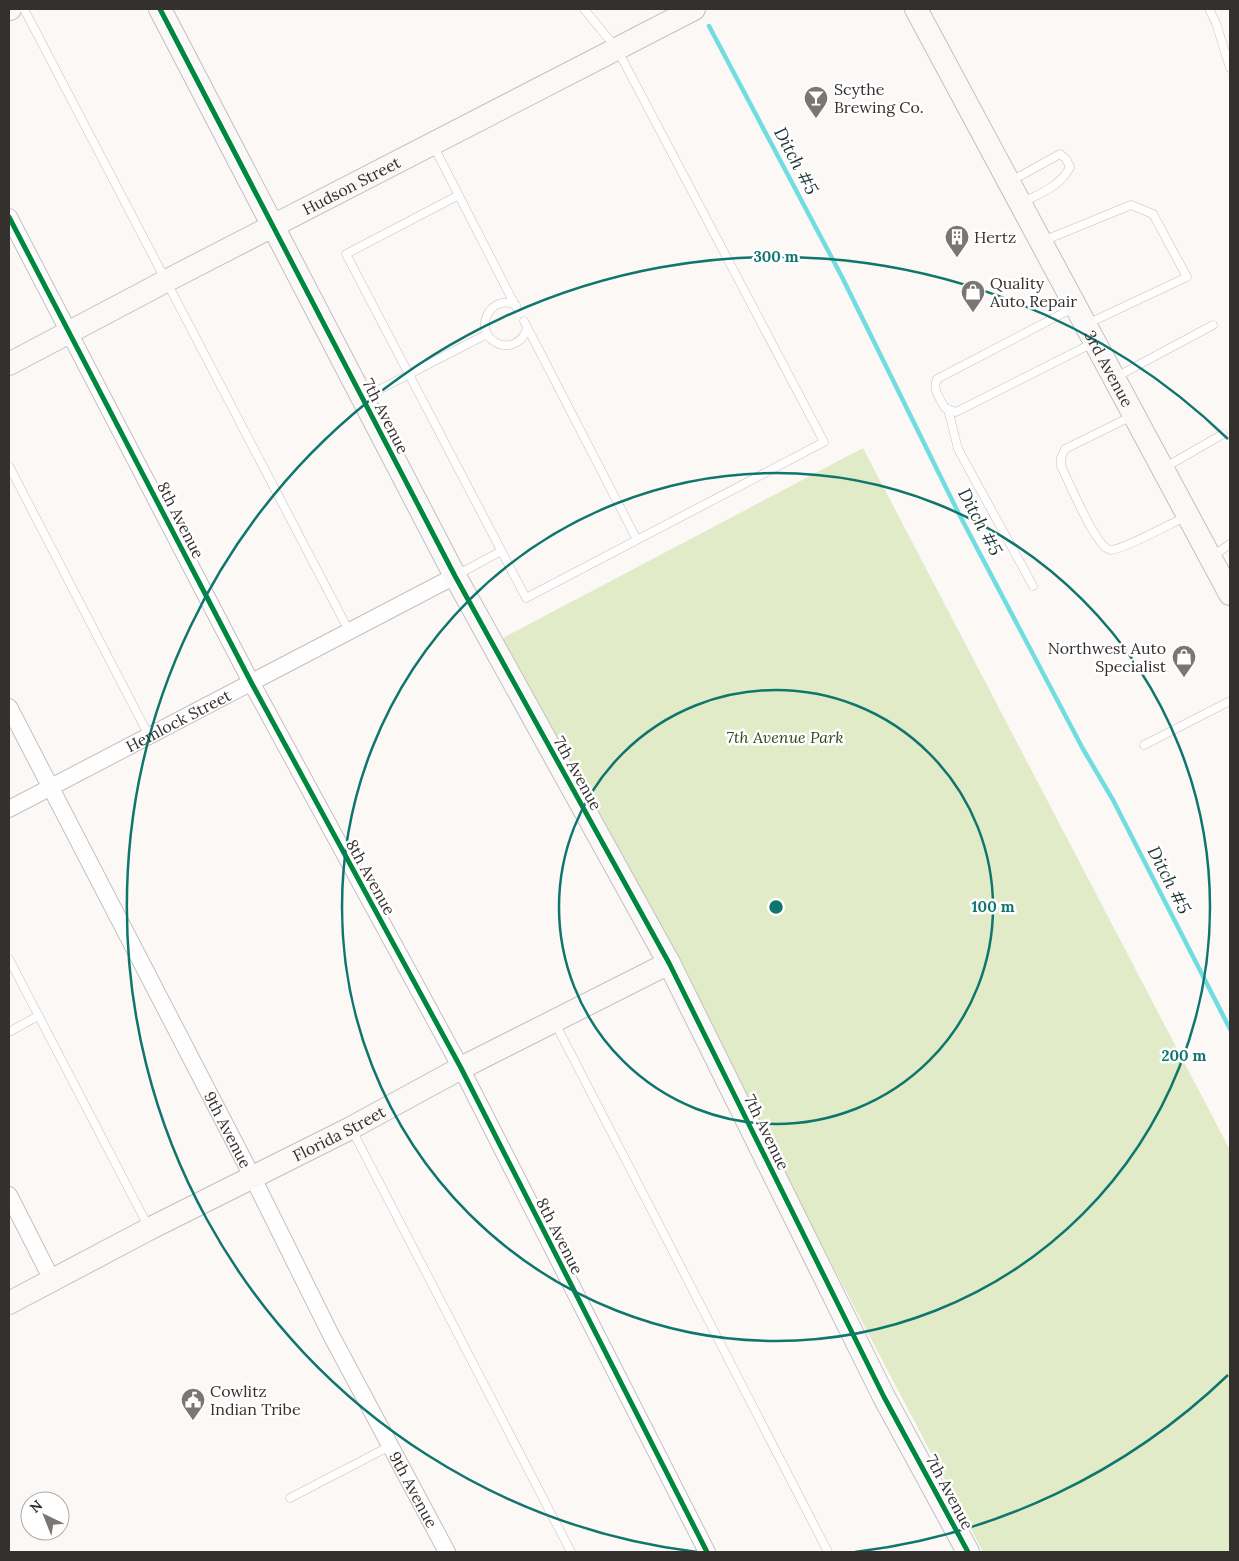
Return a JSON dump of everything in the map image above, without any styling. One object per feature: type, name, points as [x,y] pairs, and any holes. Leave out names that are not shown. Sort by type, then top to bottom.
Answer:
[{"type":"street","name":"7th Avenue","points":[[160,9],[455,576],[669,963],[884,1397],[968,1552]]},
{"type":"street","name":"Hudson Street","points":[[9,364],[273,225],[694,9]]},
{"type":"street","name":"3rd Avenue","points":[[916,9],[1230,594]]},
{"type":"street","name":"8th Avenue","points":[[9,217],[251,682],[461,1068],[707,1552]]},
{"type":"street","name":"Hemlock Street","points":[[9,809],[455,576]]},
{"type":"street","name":"9th Avenue","points":[[9,707],[253,1178],[331,1335],[447,1552]]},
{"type":"street","name":"Florida Street","points":[[9,1303],[149,1229],[351,1128],[461,1068],[669,963]]},
{"type":"street","points":[[9,1195],[52,1280]]},
{"type":"lane","points":[[24,9],[349,631]]},
{"type":"lane","points":[[459,195],[346,254],[526,598],[824,442],[617,48],[584,9]]},
{"type":"lane","points":[[1209,9],[1216,23],[1230,68]]},
{"type":"lane","points":[[432,144],[516,306],[504,303],[496,305],[489,310],[484,326],[486,334],[499,345],[508,346],[522,338],[525,324],[637,540]]},
{"type":"lane","points":[[1009,182],[1060,154],[1066,159],[1070,167],[1066,175],[1052,187],[1021,203]]},
{"type":"lane","points":[[1041,241],[1131,206],[1153,214],[1187,277],[1085,324],[937,379],[934,384],[944,408],[956,412],[1085,324]]},
{"type":"lane","points":[[1114,378],[1213,325]]},
{"type":"lane","points":[[363,398],[486,334]]},
{"type":"lane","points":[[948,409],[958,449],[1033,586]]},
{"type":"lane","points":[[1134,416],[1066,449],[1062,454],[1061,466],[1094,534],[1105,548],[1111,550],[1125,546],[1188,516]]},
{"type":"lane","points":[[1162,468],[1223,434]]},
{"type":"lane","points":[[9,466],[149,736]]},
{"type":"lane","points":[[1210,557],[1230,544]]},
{"type":"lane","points":[[455,576],[501,551]]},
{"type":"lane","points":[[1144,745],[1230,701]]},
{"type":"lane","points":[[9,959],[149,1229]]},
{"type":"lane","points":[[9,1032],[38,1016]]},
{"type":"lane","points":[[554,1021],[828,1552]]},
{"type":"lane","points":[[351,1128],[571,1552]]},
{"type":"lane","points":[[290,1498],[391,1446]]},
{"type":"green space","name":"7th Avenue Park","points":[[863,448],[1230,1150],[1230,1552],[983,1552],[503,638]]},
{"type":"waterway","name":"Ditch #5","points":[[709,26],[842,277],[959,514],[1083,749],[1113,800],[1230,1029]]},
{"type":"cycle path","points":[[160,9],[455,576],[669,963],[884,1397],[968,1552]]},
{"type":"cycle path","points":[[9,217],[251,682],[461,1068],[707,1552]]},
{"type":"place","name":"Scythe Brewing Co.","points":[[816,119]]},
{"type":"place","name":"Hertz","points":[[957,258]]},
{"type":"place","name":"Quality Auto Repair","points":[[973,313]]},
{"type":"place","name":"Northwest Auto Specialist","points":[[1184,678]]},
{"type":"place","name":"Cowlitz Indian Tribe","points":[[193,1421]]}]
